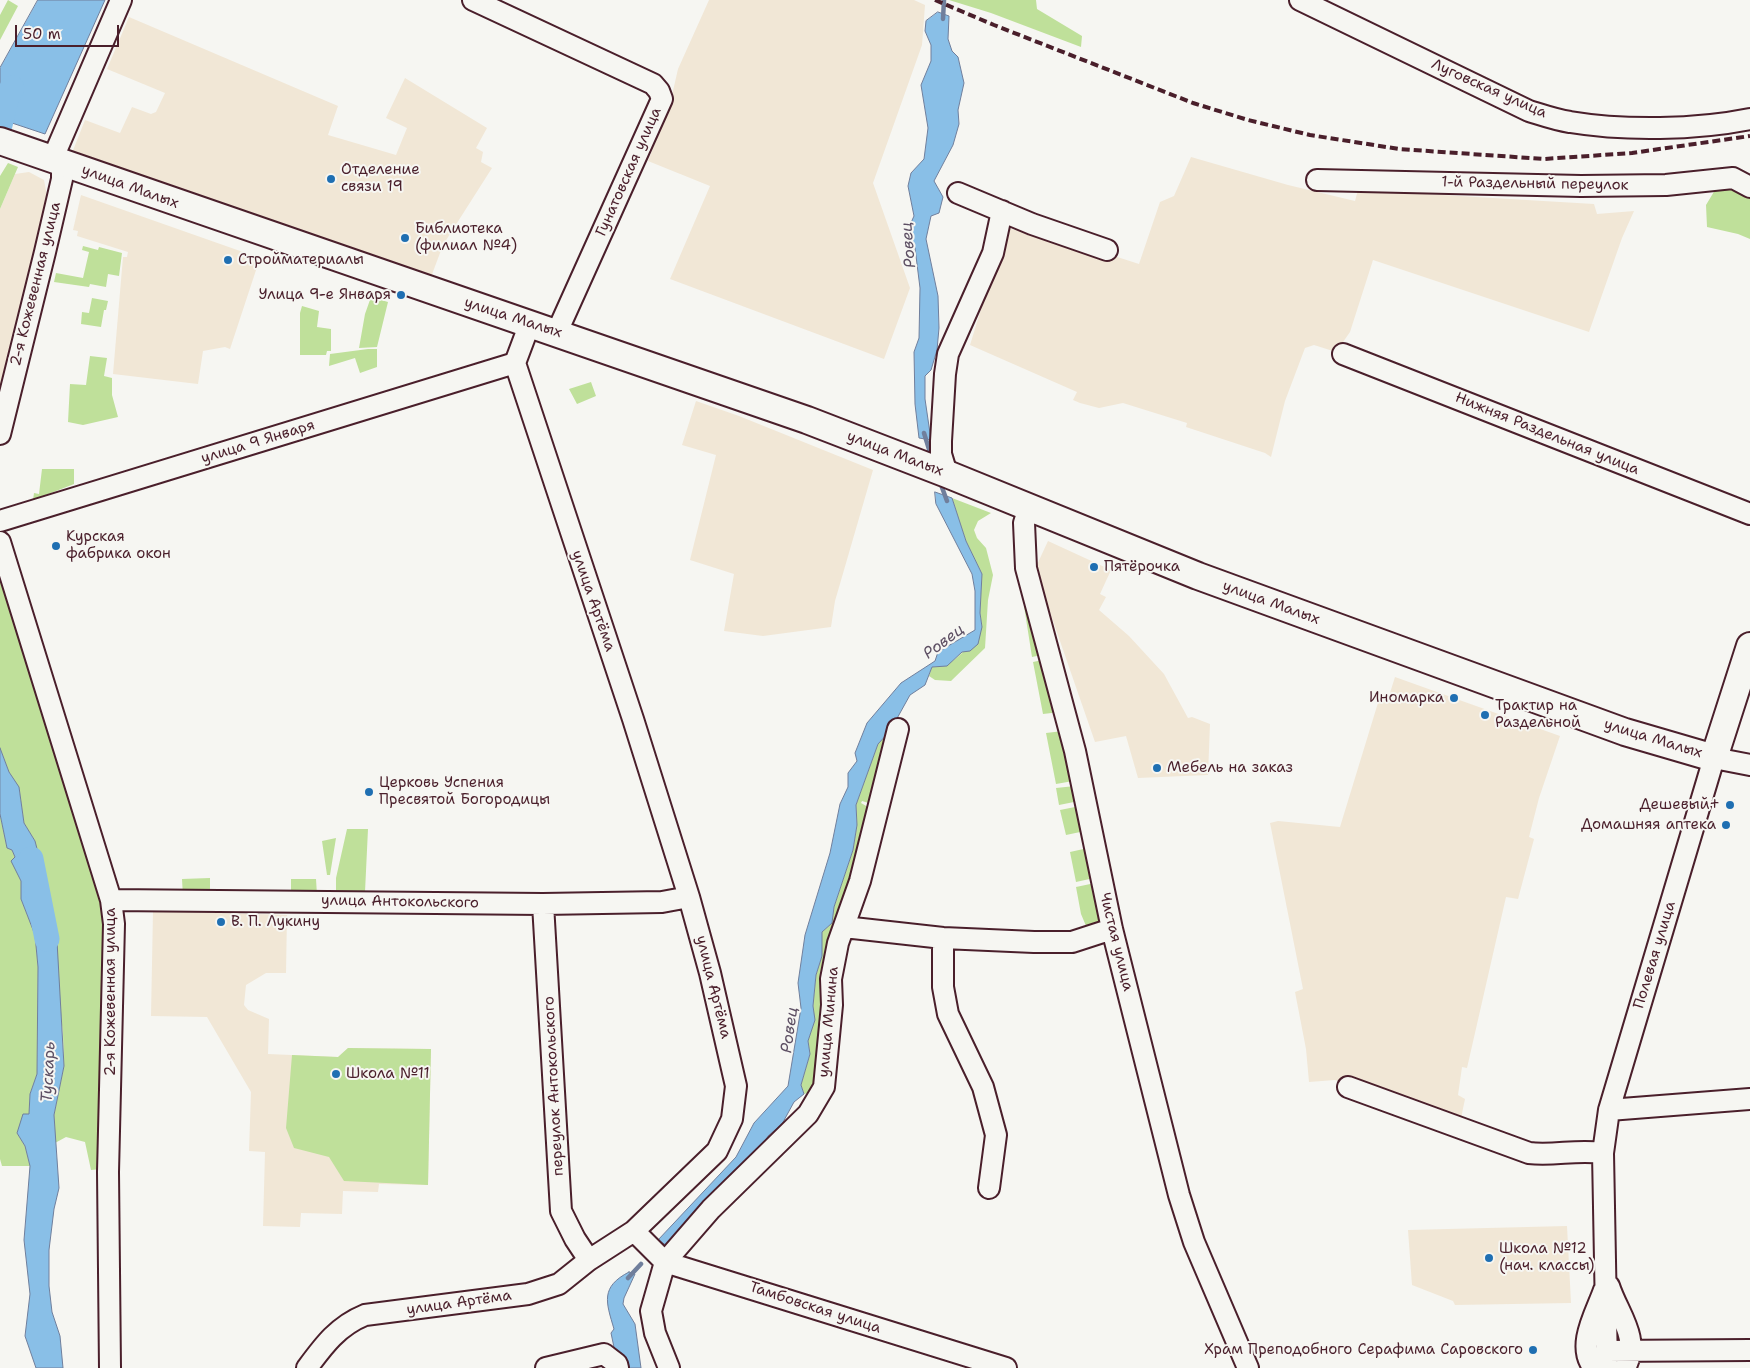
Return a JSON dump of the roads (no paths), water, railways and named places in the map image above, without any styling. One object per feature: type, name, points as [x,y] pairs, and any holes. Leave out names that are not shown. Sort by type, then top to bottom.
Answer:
[{"type":"main road","name":"улица Малых","points":[[0,141],[808,420],[1207,579],[1625,732],[1714,758]]},
{"type":"main road","points":[[1714,758],[1750,646]]},
{"type":"street","name":"2-я Кожевенная улица","points":[[0,434],[62,180],[50,158],[121,0]]},
{"type":"street","name":"Гунатовская улица","points":[[473,0],[653,84],[659,91],[662,99],[557,332]]},
{"type":"street","name":"Луговская улица","points":[[1300,0],[1529,110],[1568,122],[1606,127],[1651,128],[1734,123],[1750,119]]},
{"type":"street","name":"1-й Раздельный переулок","points":[[1317,180],[1591,186],[1666,185],[1732,178],[1750,187]]},
{"type":"street","points":[[958,193],[1107,250]]},
{"type":"street","points":[[947,474],[941,454],[941,440],[944,374],[948,354],[993,253],[1002,211]]},
{"type":"street","points":[[515,364],[530,323]]},
{"type":"street","name":"Нижняя Раздельная улица","points":[[1343,354],[1750,514]]},
{"type":"street","name":"улица 9 Января","points":[[0,521],[515,364]]},
{"type":"street","name":"улица Артёма","points":[[307,1368],[332,1335],[349,1322],[365,1315],[528,1294],[559,1284],[589,1260],[634,1231],[717,1151],[732,1119],[736,1086],[710,972],[689,897],[633,719],[515,364]]},
{"type":"street","name":"Чистая улица","points":[[1029,507],[1024,523],[1026,568],[1075,751],[1112,929],[1179,1196],[1194,1242],[1248,1368]]},
{"type":"street","name":"2-я Кожевенная улица","points":[[0,542],[111,900],[114,924],[108,1172],[110,1368]]},
{"type":"street","name":"улица Минина","points":[[665,1262],[711,1209],[808,1114],[824,1087],[832,1006],[831,979],[838,944],[860,881],[898,729]]},
{"type":"street","name":"улица Малых","points":[[1714,758],[1750,765]]},
{"type":"street","name":"Полевая улица","points":[[1606,1280],[1604,1153],[1609,1110],[1714,758]]},
{"type":"street","name":"улица Антокольского","points":[[111,900],[544,904],[662,902],[689,897]]},
{"type":"street","name":"переулок Антокольского","points":[[544,904],[561,1211],[575,1239],[589,1260]]},
{"type":"street","points":[[844,926],[943,938],[1034,942],[1072,942],[1112,929]]},
{"type":"street","points":[[943,938],[943,987],[948,1014],[983,1087],[996,1135],[989,1188]]},
{"type":"street","points":[[1348,1087],[1529,1153],[1547,1155],[1583,1150],[1604,1153]]},
{"type":"street","points":[[1609,1110],[1750,1099]]},
{"type":"street","name":"Тамбовская улица","points":[[634,1231],[665,1262],[1006,1368]]},
{"type":"street","points":[[665,1262],[651,1312],[655,1333],[669,1368]]},
{"type":"street","points":[[1605,1362],[1626,1323],[1606,1280]]},
{"type":"street","points":[[1605,1362],[1587,1339],[1589,1325],[1606,1280]]},
{"type":"street","points":[[1605,1362],[1750,1350]]},
{"type":"street","points":[[546,1368],[604,1354],[617,1366]]},
{"type":"water","points":[[38,0],[105,0],[45,134],[0,119],[0,68]]},
{"type":"water","points":[[938,12],[949,16],[948,39],[952,51],[958,57],[964,83],[958,110],[959,124],[953,145],[934,181],[943,197],[939,213],[931,216],[926,239],[938,296],[939,328],[937,350],[931,370],[925,376],[925,399],[931,440],[919,438],[915,404],[914,352],[919,338],[920,288],[915,248],[909,239],[909,227],[914,216],[908,186],[911,173],[924,159],[928,128],[921,85],[931,61],[931,45],[925,31],[926,21]]},
{"type":"water","points":[[935,492],[952,498],[966,541],[982,574],[980,613],[982,627],[978,644],[970,651],[962,652],[947,666],[932,667],[925,685],[910,695],[890,731],[878,744],[856,805],[857,825],[853,850],[834,907],[832,923],[822,932],[822,956],[816,975],[813,1006],[815,1020],[808,1041],[810,1054],[801,1085],[804,1094],[794,1102],[782,1124],[768,1136],[760,1152],[669,1247],[658,1240],[736,1157],[754,1123],[788,1086],[801,1008],[798,983],[805,935],[830,853],[840,804],[848,787],[848,773],[857,761],[855,753],[867,723],[901,683],[935,661],[938,652],[975,630],[975,591],[972,574],[936,504]]},
{"type":"water","points":[[0,748],[9,772],[19,787],[24,823],[35,841],[42,868],[41,880],[37,886],[41,906],[51,914],[57,941],[64,1066],[54,1115],[59,1188],[54,1209],[49,1250],[49,1286],[52,1312],[60,1336],[63,1368],[36,1368],[25,1336],[30,1294],[24,1240],[30,1166],[25,1146],[17,1133],[23,1114],[29,1114],[30,1094],[37,1074],[38,967],[35,935],[21,899],[21,881],[11,861],[15,857],[12,850],[7,848],[0,814]]},
{"type":"water","points":[[629,1272],[635,1274],[623,1304],[635,1324],[641,1368],[625,1368],[615,1352],[611,1333],[614,1329],[609,1311],[609,1290],[613,1283]]},
{"type":"waterway","name":"Ровец","points":[[943,19],[944,0]]},
{"type":"waterway","name":"Тускарь","points":[[0,125],[6,99],[12,88]]},
{"type":"waterway","name":"Ровец","points":[[924,433],[932,459]]},
{"type":"waterway","name":"Ровец","points":[[940,482],[947,501]]},
{"type":"waterway","name":"Тускарь","points":[[31,859],[47,939]]},
{"type":"waterway","name":"Ровец","points":[[628,1278],[641,1264]]},
{"type":"railway","points":[[935,0],[1193,103],[1248,120],[1310,135],[1399,149],[1544,159],[1632,153],[1750,136]]},
{"type":"place","name":"Отделение связи 19","points":[[331,179]]},
{"type":"place","name":"Библиотека (филиал №4)","points":[[405,238]]},
{"type":"place","name":"Стройматериалы","points":[[228,260]]},
{"type":"place","name":"Улица 9-е Января","points":[[401,295]]},
{"type":"place","name":"Курская фабрика окон","points":[[56,546]]},
{"type":"place","name":"Пятёрочка","points":[[1094,567]]},
{"type":"place","name":"Иномарка","points":[[1454,698]]},
{"type":"place","name":"Трактир на Раздельной","points":[[1485,715]]},
{"type":"place","name":"Мебель на заказ","points":[[1157,768]]},
{"type":"place","name":"Церковь Успения Пресвятой Богородицы","points":[[369,792]]},
{"type":"place","name":"Дешевый+","points":[[1730,805]]},
{"type":"place","name":"Домашняя аптека","points":[[1726,825]]},
{"type":"place","name":"В. П. Лукину","points":[[221,922]]},
{"type":"place","name":"Школа №11","points":[[336,1074]]},
{"type":"place","name":"Школа №12 (нач. классы)","points":[[1489,1258]]},
{"type":"place","name":"Храм Преподобного Серафима Саровского","points":[[1533,1350]]}]
